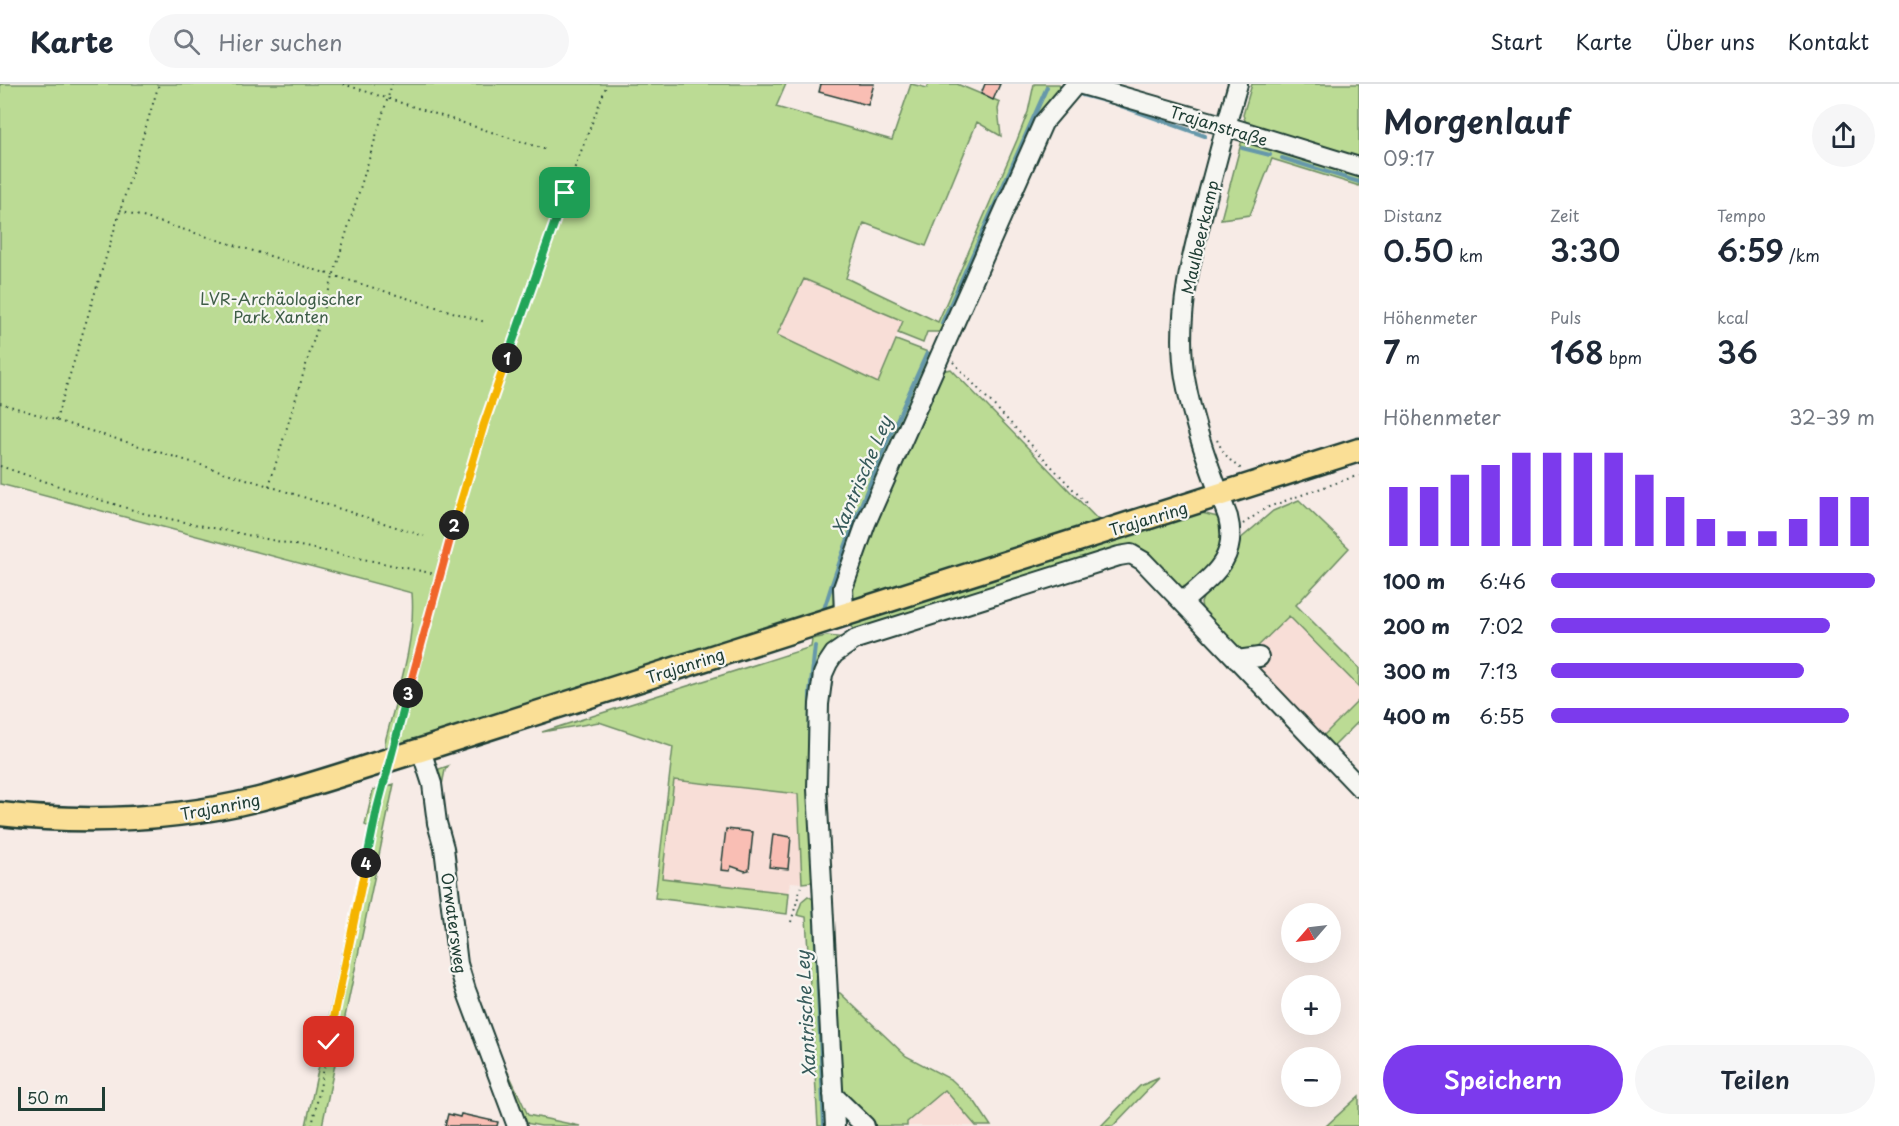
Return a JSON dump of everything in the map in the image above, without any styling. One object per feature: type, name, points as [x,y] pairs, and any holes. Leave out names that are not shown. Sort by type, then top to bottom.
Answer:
[{"type":"main road","name":"Trajanring","points":[[0,814],[77,820],[124,819],[174,815],[258,799],[421,750],[1359,450]]},
{"type":"street","name":"Trajanstraße","points":[[1077,84],[1359,167]]},
{"type":"street","points":[[844,613],[843,588],[866,523],[1043,123],[1077,84]]},
{"type":"street","name":"Maulbeerkamp","points":[[1232,532],[1198,429],[1185,377],[1183,338],[1184,304],[1189,272],[1238,84]]},
{"type":"street","points":[[1183,602],[1220,568],[1231,547],[1232,532]]},
{"type":"street","points":[[835,1126],[818,789],[819,704],[823,674],[834,654],[856,639],[1131,554],[1143,561],[1359,786]]},
{"type":"street","points":[[1237,660],[1259,657]]},
{"type":"street","name":"Orwatersweg","points":[[421,750],[432,784],[444,848],[458,964],[517,1126]]},
{"type":"street","points":[[833,1095],[865,1126]]},
{"type":"path","points":[[56,420],[159,84]]},
{"type":"path","points":[[343,84],[548,150]]},
{"type":"path","points":[[269,486],[392,84]]},
{"type":"path","points":[[312,1126],[377,809],[440,574],[484,424],[565,193],[607,84]]},
{"type":"path","points":[[120,210],[485,322]]},
{"type":"path","points":[[943,352],[1087,504]]},
{"type":"path","points":[[0,403],[424,536]]},
{"type":"path","points":[[1215,437],[1233,464],[1242,469],[1250,469]]},
{"type":"path","points":[[0,466],[91,498],[146,514],[440,574]]},
{"type":"path","points":[[1232,532],[1266,508],[1359,475]]},
{"type":"path","points":[[791,922],[801,887]]},
{"type":"shaded area","points":[[804,279],[903,321],[878,383],[777,335]]},
{"type":"shaded area","points":[[1289,616],[1359,687],[1359,700],[1321,737],[1251,663],[1251,653]]},
{"type":"shaded area","points":[[673,780],[798,794],[802,883],[791,882],[789,893],[662,878]]},
{"type":"shaded area","points":[[945,1090],[976,1126],[907,1126],[907,1122]]},
{"type":"green space","name":"LVR-Archäologischer Park Xanten","points":[[0,84],[786,84],[776,107],[892,140],[911,84],[927,88],[929,84],[957,84],[1000,102],[998,109],[1001,136],[977,122],[926,246],[864,223],[846,278],[938,322],[1017,140],[1028,112],[1034,84],[1059,84],[1060,86],[942,332],[927,332],[923,343],[898,333],[903,321],[804,279],[777,335],[878,383],[896,340],[933,354],[834,592],[833,612],[385,752],[385,742],[408,649],[412,593],[0,484]]},
{"type":"green space","points":[[1252,84],[1359,84],[1359,158],[1246,123],[1243,115]]},
{"type":"green space","points":[[1243,136],[1359,172],[1359,186],[1272,159],[1250,215],[1221,219]]},
{"type":"green space","points":[[951,369],[1101,523],[848,607],[849,579],[941,371]]},
{"type":"green space","points":[[1299,500],[1349,548],[1296,605],[1359,668],[1359,687],[1289,616],[1251,653],[1232,649],[1204,620],[1201,603],[1207,587],[1238,541],[1273,511]]},
{"type":"green space","points":[[1198,513],[1220,517],[1226,524],[1219,559],[1188,586],[1179,587],[1141,553],[857,632],[850,626],[850,618]]},
{"type":"green space","points":[[827,636],[847,638],[831,649],[817,876],[811,882],[802,883],[798,794],[674,780],[662,878],[789,893],[787,914],[655,898],[673,747],[599,722],[542,732],[811,647],[812,639]]},
{"type":"green space","points":[[1359,700],[1359,721],[1329,751],[1320,739]]},
{"type":"green space","points":[[448,766],[441,790],[457,917],[474,991],[492,1047],[509,1074],[528,1115],[580,1126],[541,1126],[521,1122],[469,990],[436,794],[439,769]]},
{"type":"green space","points":[[394,784],[322,1126],[306,1126],[370,827],[365,825],[373,790]]},
{"type":"green space","points":[[808,896],[820,904],[831,1126],[818,1126],[806,917],[797,915],[802,901]]},
{"type":"green space","points":[[832,993],[840,993],[906,1056],[952,1080],[975,1102],[991,1126],[976,1126],[945,1090],[907,1122],[907,1126],[870,1126],[837,1091]]},
{"type":"green space","points":[[1159,1078],[1113,1126],[1101,1126],[1140,1086]]},
{"type":"green space","points":[[1359,1096],[1359,1126],[1326,1126]]},
{"type":"building","points":[[821,84],[874,84],[868,105],[819,92]]},
{"type":"building","points":[[985,84],[1000,84],[993,100],[981,94]]},
{"type":"building","points":[[726,829],[753,832],[749,870],[745,871],[731,866],[730,871],[721,870]]},
{"type":"building","points":[[773,834],[791,837],[788,869],[769,867]]},
{"type":"building","points":[[448,1114],[460,1117],[461,1114],[498,1122],[497,1126],[445,1126]]},
{"type":"waterway","name":"Xantrische Ley","points":[[942,323],[1047,87]]},
{"type":"waterway","points":[[1082,95],[1113,103],[1205,136]]},
{"type":"waterway","points":[[1242,148],[1270,155]]},
{"type":"waterway","points":[[1282,158],[1359,182]]},
{"type":"waterway","name":"Xantrische Ley","points":[[824,609],[858,511],[927,353]]},
{"type":"waterway","name":"Xantrische Ley","points":[[809,765],[810,693],[815,646]]},
{"type":"waterway","name":"Xantrische Ley","points":[[814,901],[824,1126]]},
{"type":"route","points":[[329,1042],[377,809],[440,574],[484,424],[565,193]]}]
